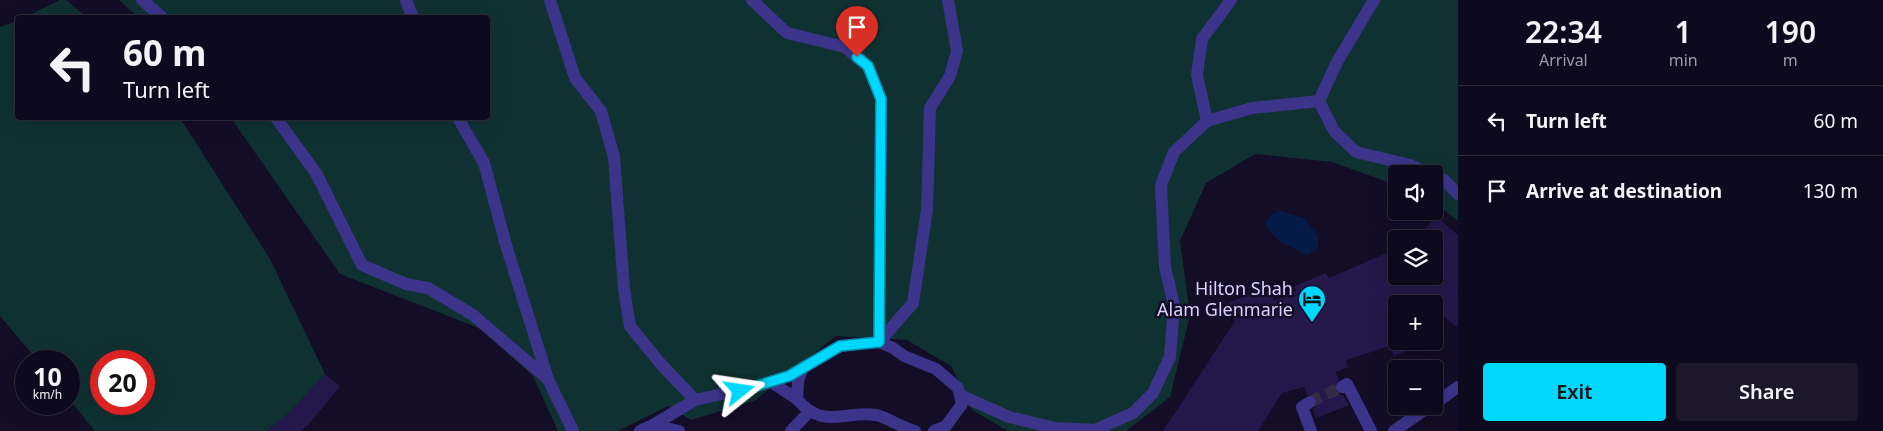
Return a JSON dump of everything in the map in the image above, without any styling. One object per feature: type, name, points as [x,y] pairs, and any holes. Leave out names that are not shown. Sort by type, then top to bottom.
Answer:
[{"type":"street","points":[[142,0],[160,15]]},
{"type":"street","points":[[406,0],[412,15]]},
{"type":"street","points":[[550,0],[575,78],[601,111],[614,157],[624,289],[630,326],[659,362],[695,400]]},
{"type":"street","points":[[752,0],[787,33],[845,48],[868,66],[881,99],[879,342]]},
{"type":"street","points":[[879,342],[913,303],[927,210],[930,108],[950,76],[957,51],[948,0]]},
{"type":"street","points":[[1207,121],[1197,75],[1202,39],[1231,0]]},
{"type":"street","points":[[1374,0],[1337,62],[1320,101],[1334,131],[1356,152],[1410,165]]},
{"type":"street","points":[[960,395],[1009,417],[1055,428],[1095,430],[1133,413],[1153,393],[1170,357],[1174,306],[1166,267],[1161,185],[1174,152],[1207,121],[1252,108],[1320,101]]},
{"type":"street","points":[[277,120],[316,173],[362,266],[406,284],[428,288],[473,315],[548,379]]},
{"type":"street","points":[[459,120],[484,163],[506,245],[548,379],[572,431]]},
{"type":"street","points":[[1443,180],[1458,194]]},
{"type":"street","points":[[640,431],[695,400],[789,376],[840,346],[879,342],[893,348],[904,356],[936,369],[958,388],[962,404],[946,426],[934,431]]},
{"type":"street","points":[[797,399],[798,381],[803,367]]},
{"type":"street","points":[[771,382],[797,399],[808,413],[834,418],[877,415],[900,427],[915,431]]},
{"type":"street","points":[[1342,387],[1347,384],[1371,431]]},
{"type":"street","points":[[1443,400],[1456,393]]},
{"type":"street","points":[[1310,402],[1302,406],[1311,431]]},
{"type":"street","points":[[791,431],[808,413]]},
{"type":"street","points":[[1394,431],[1417,415]]},
{"type":"street","points":[[653,424],[678,431]]},
{"type":"green space","points":[[60,0],[66,0],[84,15],[29,15]]},
{"type":"green space","points":[[119,0],[1458,0],[1458,221],[1443,209],[1443,165],[1388,165],[1388,182],[1332,162],[1255,154],[1206,183],[1180,241],[1190,315],[1170,397],[1126,431],[1008,431],[972,410],[951,366],[907,340],[836,336],[754,401],[691,420],[668,406],[618,431],[558,431],[533,376],[479,328],[340,274],[232,120],[490,120],[490,15],[136,15]]},
{"type":"green space","points":[[15,22],[15,120],[181,120],[270,259],[325,374],[291,411],[267,431],[95,431],[80,413],[80,350],[29,350],[0,316],[0,27]]},
{"type":"water","points":[[1280,211],[1304,218],[1318,236],[1318,248],[1307,255],[1276,238],[1268,228],[1266,221],[1271,215]]},
{"type":"building","name":"Hilton Shah Alam Glenmarie","points":[[1433,220],[1441,220],[1458,235],[1458,328],[1443,316],[1443,295],[1388,295],[1388,346],[1346,360],[1348,367],[1335,372],[1339,379],[1334,388],[1338,394],[1343,395],[1349,405],[1316,418],[1313,410],[1317,405],[1317,398],[1313,395],[1307,395],[1304,387],[1282,393],[1258,431],[1163,431],[1235,321],[1228,303],[1269,287],[1274,301],[1296,291],[1295,286],[1326,273],[1329,278],[1388,252],[1388,285],[1443,285],[1443,230],[1424,230]]},
{"type":"building","name":"Hilton Shah Alam Glenmarie","points":[[1391,350],[1409,350],[1394,356]]},
{"type":"building","points":[[325,374],[340,386],[309,424],[301,431],[267,431],[291,411]]},
{"type":"tunnel","points":[[1310,402],[1342,387]]},
{"type":"place","name":"Hilton Shah Alam Glenmarie","points":[[1312,323]]},
{"type":"route","points":[[740,391],[789,376],[840,346],[879,342],[881,99],[868,66],[857,57]]}]
